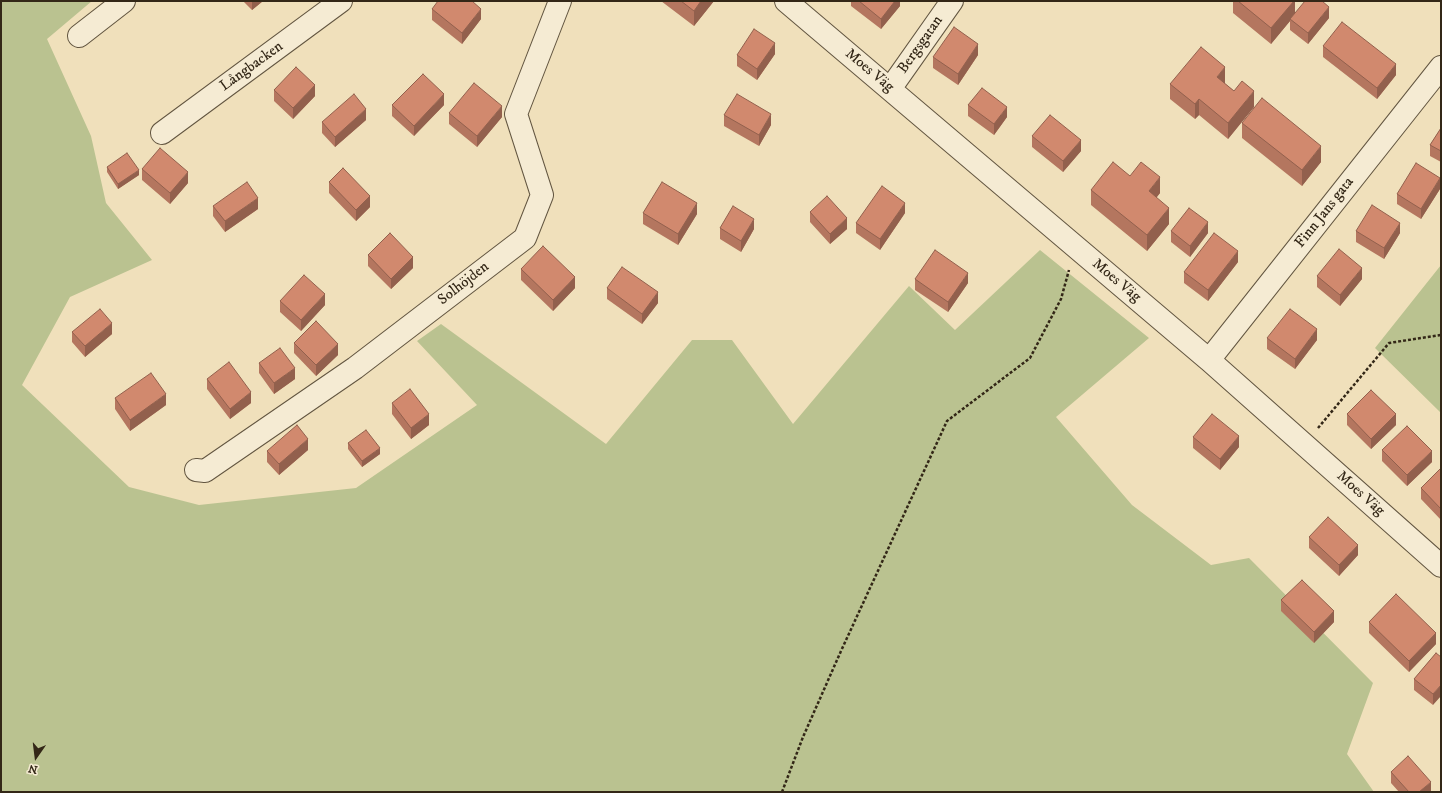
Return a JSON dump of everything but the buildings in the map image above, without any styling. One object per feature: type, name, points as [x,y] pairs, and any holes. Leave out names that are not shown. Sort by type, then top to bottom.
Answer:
[{"type":"street","points":[[79,36],[124,1]]},
{"type":"street","name":"Långbacken","points":[[162,133],[341,1]]},
{"type":"street","name":"Solhöjden","points":[[196,470],[205,471],[355,368],[525,238],[542,195],[516,114],[560,1]]},
{"type":"street","name":"Moes Väg","points":[[786,1],[1209,360],[1441,566]]},
{"type":"street","name":"Bergsgatan","points":[[890,89],[952,1]]},
{"type":"street","name":"Finn Jans gata","points":[[1209,360],[1441,67]]},
{"type":"path","points":[[782,792],[803,737],[841,651],[947,420],[1030,358],[1061,298],[1075,246]]},
{"type":"path","points":[[1304,444],[1389,343],[1441,335]]},
{"type":"green space","points":[[1,1],[92,1],[47,39],[91,136],[106,203],[152,260],[70,297],[22,385],[129,487],[199,505],[356,488],[477,405],[417,341],[441,324],[606,444],[692,340],[732,340],[793,424],[909,286],[955,330],[1040,250],[1149,338],[1056,417],[1132,505],[1211,565],[1249,558],[1373,683],[1347,754],[1374,792],[1,792]]},
{"type":"green space","points":[[1441,265],[1441,413],[1375,348]]}]
